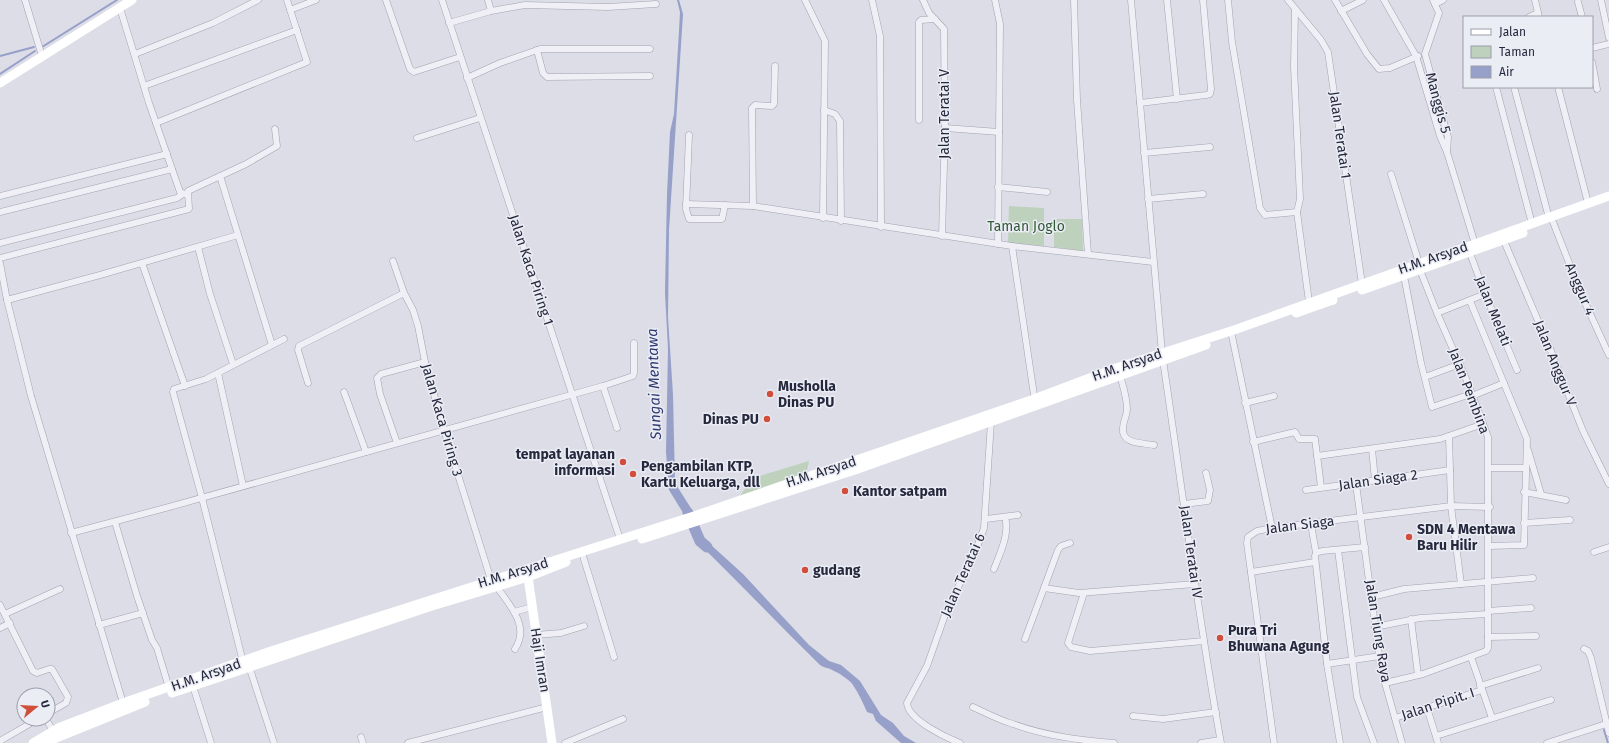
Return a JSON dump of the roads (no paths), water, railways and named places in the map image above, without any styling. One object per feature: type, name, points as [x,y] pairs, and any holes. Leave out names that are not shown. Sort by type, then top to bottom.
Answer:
[{"type":"street","points":[[25,0],[42,56]]},
{"type":"street","points":[[0,83],[132,0]]},
{"type":"street","points":[[135,54],[213,22],[258,0]]},
{"type":"street","points":[[156,123],[307,62],[287,0]]},
{"type":"street","points":[[290,10],[316,0]]},
{"type":"street","points":[[386,0],[410,69],[414,72],[460,58]]},
{"type":"street","name":"Jalan Kaca Piring 1","points":[[442,0],[571,395],[620,539]]},
{"type":"street","points":[[488,0],[491,11]]},
{"type":"street","points":[[805,0],[824,38],[823,218]]},
{"type":"street","points":[[872,0],[880,36],[881,227]]},
{"type":"street","name":"Jalan Teratai V","points":[[923,0],[929,13],[944,29],[945,128],[942,236]]},
{"type":"street","points":[[995,0],[1000,24],[998,244]]},
{"type":"street","points":[[1074,0],[1077,100],[1088,254]]},
{"type":"street","name":"Jalan Teratai IV","points":[[1131,0],[1162,357],[1177,445],[1195,584],[1221,742]]},
{"type":"street","points":[[1167,0],[1177,99]]},
{"type":"street","points":[[1140,103],[1206,96],[1211,92],[1203,0]]},
{"type":"street","points":[[1228,0],[1232,42],[1260,208],[1265,215],[1297,212]]},
{"type":"street","name":"Jalan Teratai 1","points":[[1288,0],[1321,40],[1328,52],[1362,284]]},
{"type":"street","name":"Manggis 5","points":[[1335,0],[1367,54],[1379,69],[1390,68],[1416,56],[1425,54]]},
{"type":"street","points":[[1341,11],[1363,0]]},
{"type":"street","name":"Manggis 5","points":[[1384,0],[1416,56],[1440,136],[1448,152],[1475,244]]},
{"type":"street","points":[[1434,2],[1443,0]]},
{"type":"street","points":[[1535,0],[1538,15]]},
{"type":"street","points":[[1601,0],[1609,38]]},
{"type":"street","name":"Manggis 5","points":[[1434,2],[1439,13],[1425,54],[1448,137],[1448,152]]},
{"type":"street","points":[[1578,2],[1582,16]]},
{"type":"street","points":[[449,23],[525,3],[608,7],[656,4]]},
{"type":"street","points":[[0,258],[187,210],[190,205],[185,195],[180,192],[156,123],[120,8]]},
{"type":"street","points":[[1295,9],[1294,67],[1300,199],[1297,212],[1309,302]]},
{"type":"street","points":[[919,120],[919,22],[921,20],[935,19]]},
{"type":"street","points":[[144,86],[297,30]]},
{"type":"street","points":[[1593,48],[1609,44]]},
{"type":"street","points":[[467,78],[500,63],[545,48],[650,49]]},
{"type":"street","points":[[537,50],[543,73],[547,77],[650,76]]},
{"type":"street","points":[[752,206],[752,108],[755,105],[772,106],[774,104],[775,66]]},
{"type":"street","points":[[1593,67],[1597,89]]},
{"type":"street","points":[[1496,88],[1532,224]]},
{"type":"street","name":"Anggur 4","points":[[1514,88],[1551,220],[1582,296],[1609,355]]},
{"type":"street","points":[[1558,88],[1588,203]]},
{"type":"street","points":[[824,110],[835,114],[840,120],[841,221]]},
{"type":"street","points":[[417,138],[480,118]]},
{"type":"street","points":[[945,128],[999,132]]},
{"type":"street","points":[[0,243],[178,198],[185,195],[188,191],[246,164],[277,146],[275,129]]},
{"type":"street","points":[[689,134],[686,214],[689,219],[722,219],[724,205]]},
{"type":"street","points":[[1144,153],[1210,147]]},
{"type":"street","points":[[0,196],[167,154]]},
{"type":"street","points":[[0,212],[172,169]]},
{"type":"street","name":"Jalan Pembina","points":[[1385,683],[1418,675],[1488,650],[1487,583],[1490,507],[1488,437],[1460,364],[1437,313],[1420,267],[1391,174]]},
{"type":"street","points":[[220,176],[272,345]]},
{"type":"street","points":[[998,187],[1047,192]]},
{"type":"street","points":[[1148,199],[1203,194]]},
{"type":"street","name":"H.M. Arsyad","points":[[494,583],[528,577],[583,556],[991,422],[1035,402],[1120,375],[1162,357],[1232,336],[1389,277],[1470,253],[1504,241],[1588,203],[1609,196]]},
{"type":"street","name":"H.M. Arsyad","points":[[698,518],[1035,402],[1162,357],[1309,302],[1362,284],[1389,277],[1404,276],[1420,267],[1475,244],[1532,224],[1551,220],[1609,202]]},
{"type":"street","points":[[686,204],[752,206],[841,221],[1012,246],[1153,262]]},
{"type":"street","points":[[7,300],[238,235]]},
{"type":"street","name":"Jalan Anggur V","points":[[1504,241],[1552,351],[1583,431],[1609,484]]},
{"type":"street","points":[[1012,246],[1035,402]]},
{"type":"street","points":[[198,247],[210,294],[232,364]]},
{"type":"street","name":"Jalan Melati","points":[[1470,253],[1485,294],[1518,370]]},
{"type":"street","name":"Jalan Kaca Piring 3","points":[[393,261],[404,293],[411,305],[418,326],[425,362],[444,430],[494,583],[514,612],[521,630],[520,641],[515,649]]},
{"type":"street","points":[[142,263],[185,386]]},
{"type":"street","points":[[0,264],[7,300],[31,396],[123,703]]},
{"type":"street","points":[[1404,276],[1432,408],[1504,383]]},
{"type":"street","points":[[308,382],[298,350],[299,346],[404,293]]},
{"type":"street","points":[[1437,313],[1485,294]]},
{"type":"street","points":[[1470,301],[1525,433],[1541,494]]},
{"type":"street","points":[[1232,336],[1272,528]]},
{"type":"street","points":[[274,743],[246,664],[173,392],[174,389],[218,373],[232,364],[284,339]]},
{"type":"street","points":[[71,533],[571,395],[633,376],[634,343]]},
{"type":"street","points":[[397,443],[380,394],[377,378],[381,374],[425,362]]},
{"type":"street","points":[[1425,377],[1460,364]]},
{"type":"street","points":[[218,373],[243,486]]},
{"type":"street","points":[[1120,375],[1127,402],[1126,417],[1122,429],[1124,437],[1130,441],[1154,445]]},
{"type":"street","points":[[603,386],[618,428]]},
{"type":"street","points":[[344,392],[366,452]]},
{"type":"street","points":[[1245,403],[1274,396]]},
{"type":"street","name":"Jalan Teratai 6","points":[[960,743],[936,732],[912,714],[908,707],[909,697],[927,666],[946,612],[976,550],[986,519],[991,422]]},
{"type":"street","points":[[1317,456],[1372,449],[1449,436],[1483,424]]},
{"type":"street","points":[[1254,442],[1295,432],[1299,440],[1315,439],[1321,487]]},
{"type":"street","points":[[1449,436],[1452,506],[1461,584]]},
{"type":"street","points":[[1489,546],[1523,546],[1527,445]]},
{"type":"street","points":[[1372,449],[1376,480]]},
{"type":"street","points":[[1489,468],[1525,468]]},
{"type":"street","name":"Jalan Siaga 2","points":[[1306,490],[1450,470]]},
{"type":"street","points":[[1184,504],[1208,501],[1210,490],[1206,474]]},
{"type":"street","name":"Jalan Tiung Raya","points":[[1356,484],[1362,517],[1375,627],[1380,656],[1385,683],[1402,743]]},
{"type":"street","points":[[1524,492],[1541,494],[1566,500]]},
{"type":"street","name":"Jalan Siaga","points":[[1274,743],[1247,543],[1248,537],[1257,530],[1272,528],[1452,506],[1490,507]]},
{"type":"street","points":[[986,519],[1018,515]]},
{"type":"street","points":[[994,569],[1004,540],[1007,524],[1006,517]]},
{"type":"street","points":[[1524,523],[1570,520]]},
{"type":"street","points":[[115,522],[143,613],[152,640],[157,648],[169,688]]},
{"type":"street","name":"H.M. Arsyad","points":[[44,743],[122,710],[246,664],[494,583],[620,539],[685,522]]},
{"type":"street","points":[[1311,524],[1316,553],[1315,562],[1327,664],[1340,743]]},
{"type":"street","points":[[1025,639],[1058,550],[1061,546],[1070,543]]},
{"type":"street","points":[[1316,553],[1365,547]]},
{"type":"street","points":[[1594,552],[1609,548]]},
{"type":"street","points":[[1338,550],[1357,697],[1374,743]]},
{"type":"street","points":[[583,556],[614,657]]},
{"type":"street","points":[[1251,572],[1315,562]]},
{"type":"street","name":"Haji Imran","points":[[528,577],[552,743]]},
{"type":"street","points":[[1372,597],[1397,590],[1533,578]]},
{"type":"street","points":[[1044,588],[1084,593],[1195,584]]},
{"type":"street","points":[[5,614],[60,589]]},
{"type":"street","points":[[1084,593],[1068,643],[1071,647],[1090,651],[1204,641]]},
{"type":"street","points":[[0,605],[33,671],[37,674],[52,669],[68,697],[66,703],[56,709]]},
{"type":"street","points":[[514,612],[532,607]]},
{"type":"street","points":[[1375,627],[1411,619],[1531,608]]},
{"type":"street","points":[[99,625],[143,613]]},
{"type":"street","points":[[1411,619],[1418,675]]},
{"type":"street","points":[[0,628],[10,623]]},
{"type":"street","points":[[536,635],[567,632],[584,626]]},
{"type":"street","points":[[1488,637],[1536,636]]},
{"type":"street","points":[[1584,649],[1588,651],[1591,658],[1608,723],[1609,733]]},
{"type":"street","points":[[1327,664],[1380,656]]},
{"type":"street","points":[[1471,657],[1492,718]]},
{"type":"street","name":"Jalan Pipit. I","points":[[1395,718],[1538,668]]},
{"type":"street","points":[[192,683],[211,743]]},
{"type":"street","name":"H.M. Arsyad","points":[[33,743],[53,731],[123,703],[169,688],[192,683]]},
{"type":"street","points":[[1436,736],[1551,700]]},
{"type":"street","points":[[408,743],[547,707]]},
{"type":"street","points":[[973,707],[1012,724],[1046,734],[1081,740],[1114,743]]},
{"type":"street","points":[[1426,708],[1438,743]]},
{"type":"street","points":[[1133,716],[1163,719],[1216,712]]},
{"type":"street","points":[[565,743],[623,719]]},
{"type":"street","points":[[1548,743],[1608,723]]},
{"type":"street","points":[[0,741],[24,727]]},
{"type":"street","points":[[51,727],[53,731]]},
{"type":"street","points":[[1201,743],[1221,742]]},
{"type":"water","name":"Sungai Mentawa","points":[[677,0],[679,0],[683,14],[669,230],[668,317],[673,395],[675,483],[694,513],[685,516],[669,490],[666,452],[668,349],[665,293],[667,194],[670,132],[674,114],[680,12]]},
{"type":"water","points":[[700,535],[743,574],[809,645],[829,661],[841,665],[860,681],[881,715],[893,723],[904,736],[916,743],[901,743],[876,721],[873,714],[867,712],[852,683],[839,673],[820,665],[692,537]]},
{"type":"waterway","points":[[42,47],[117,0]]},
{"type":"waterway","points":[[0,56],[34,47]]},
{"type":"waterway","points":[[0,74],[35,51]]},
{"type":"waterway","name":"Sungai Mentawa","points":[[688,513],[700,541],[707,547]]},
{"type":"waterway","points":[[1604,730],[1608,743]]},
{"type":"place","name":"Musholla Dinas PU","points":[[770,394]]},
{"type":"place","name":"Dinas PU","points":[[767,419]]},
{"type":"place","name":"tempat layanan informasi","points":[[623,462]]},
{"type":"place","name":"Pengambilan KTP, Kartu Keluarga, dll","points":[[633,474]]},
{"type":"place","name":"Kantor satpam","points":[[845,491]]},
{"type":"place","name":"SDN 4 Mentawa Baru Hilir","points":[[1409,537]]},
{"type":"place","name":"gudang","points":[[805,570]]},
{"type":"place","name":"Pura Tri Bhuwana Agung","points":[[1220,638]]},
{"type":"park label","name":"Taman Joglo","points":[[1026,226]]}]
